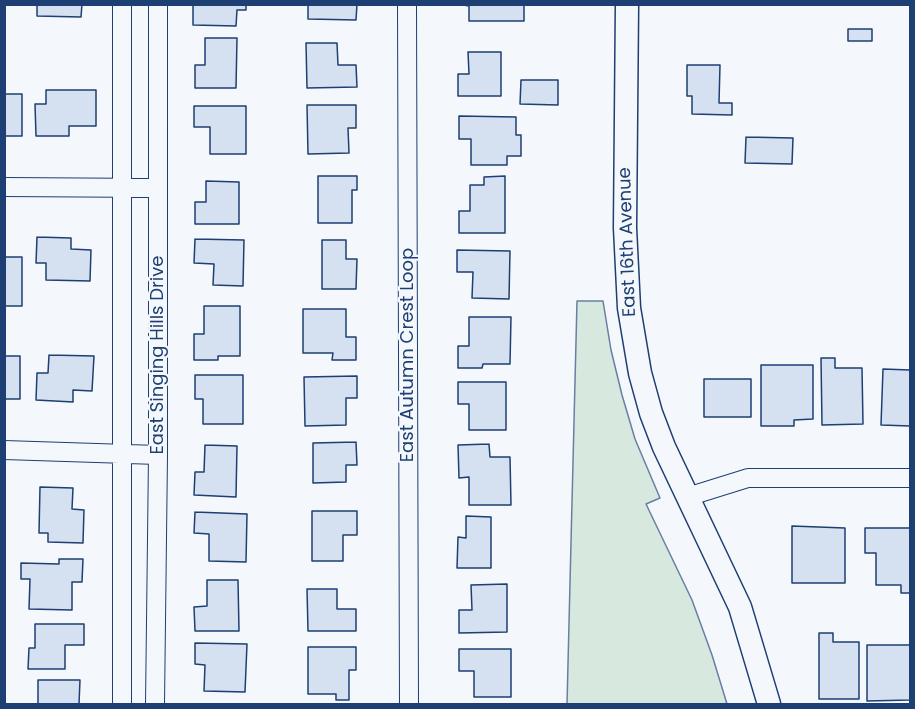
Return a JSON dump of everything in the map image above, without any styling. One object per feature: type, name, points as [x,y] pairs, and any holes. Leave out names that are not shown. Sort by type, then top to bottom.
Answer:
[{"type":"street","name":"East Singing Hills Drive","points":[[122,4],[122,705]]},
{"type":"street","name":"East Singing Hills Drive","points":[[155,705],[158,455],[158,4]]},
{"type":"street","name":"East Autumn Crest Loop","points":[[407,4],[409,705]]},
{"type":"street","name":"East 16th Avenue","points":[[627,4],[625,228],[629,308],[640,373],[651,413],[664,447],[740,607],[769,705]]},
{"type":"street","points":[[4,187],[157,188]]},
{"type":"street","points":[[4,450],[158,455]]},
{"type":"street","points":[[687,497],[748,478],[910,478]]},
{"type":"shaded area","points":[[577,301],[603,301],[611,350],[622,395],[635,439],[660,498],[646,504],[692,600],[727,704],[567,704]]},
{"type":"building","points":[[37,4],[82,4],[81,17],[37,16]]},
{"type":"building","points":[[193,4],[246,4],[246,10],[237,10],[236,26],[193,25]]},
{"type":"building","points":[[308,4],[357,4],[356,20],[308,19]]},
{"type":"building","points":[[458,4],[524,4],[524,21],[469,21],[469,6]]},
{"type":"building","points":[[848,29],[872,29],[872,41],[848,41]]},
{"type":"building","points":[[205,38],[237,38],[236,88],[195,88],[195,65],[205,65]]},
{"type":"building","points":[[306,43],[337,43],[338,65],[356,65],[357,87],[307,88]]},
{"type":"building","points":[[468,52],[501,52],[501,96],[458,96],[458,74],[469,74]]},
{"type":"building","points":[[687,65],[720,65],[719,103],[732,103],[732,115],[692,114],[692,96],[687,96]]},
{"type":"building","points":[[521,80],[558,80],[558,105],[520,104]]},
{"type":"building","points":[[46,90],[96,90],[96,126],[69,126],[69,136],[36,136],[35,104],[46,104]]},
{"type":"building","points":[[4,94],[22,94],[22,136],[4,136]]},
{"type":"building","points":[[307,105],[356,105],[356,128],[348,128],[349,153],[308,154]]},
{"type":"building","points":[[194,106],[246,106],[246,154],[210,154],[210,127],[194,127]]},
{"type":"building","points":[[459,116],[516,117],[516,135],[521,135],[521,156],[507,156],[507,165],[471,165],[471,139],[459,139]]},
{"type":"building","points":[[746,137],[793,138],[792,164],[745,163]]},
{"type":"building","points":[[318,176],[357,176],[357,190],[352,190],[352,223],[318,223]]},
{"type":"building","points":[[505,176],[505,233],[459,233],[459,211],[470,211],[470,185],[484,185],[484,177]]},
{"type":"building","points":[[206,181],[239,182],[239,224],[195,224],[195,202],[206,202]]},
{"type":"building","points":[[37,237],[71,238],[71,249],[91,250],[90,281],[46,280],[46,263],[36,263]]},
{"type":"building","points":[[195,239],[244,240],[243,286],[213,285],[214,264],[194,263]]},
{"type":"building","points":[[322,240],[346,240],[346,259],[357,259],[356,289],[322,289]]},
{"type":"building","points":[[457,250],[510,251],[509,299],[472,298],[473,272],[457,272]]},
{"type":"building","points":[[4,257],[22,257],[22,306],[4,306]]},
{"type":"building","points":[[204,306],[240,306],[240,356],[218,356],[218,360],[194,360],[194,334],[204,334]]},
{"type":"building","points":[[303,309],[346,309],[346,337],[356,337],[356,360],[332,360],[333,353],[303,353]]},
{"type":"building","points":[[469,317],[511,317],[510,364],[483,364],[482,368],[458,368],[458,346],[469,346]]},
{"type":"building","points":[[49,355],[94,356],[92,391],[73,390],[73,402],[36,400],[37,373],[48,373]]},
{"type":"building","points":[[4,356],[20,356],[20,399],[4,399]]},
{"type":"building","points":[[821,358],[835,358],[835,368],[862,368],[863,424],[822,425]]},
{"type":"building","points":[[761,365],[813,365],[813,419],[794,420],[794,426],[761,426]]},
{"type":"building","points":[[883,369],[910,370],[910,426],[881,425]]},
{"type":"building","points":[[195,375],[243,375],[243,424],[203,424],[203,399],[195,399]]},
{"type":"building","points":[[357,376],[357,398],[346,398],[346,425],[305,426],[304,377]]},
{"type":"building","points":[[704,379],[751,379],[751,417],[704,417]]},
{"type":"building","points":[[458,382],[506,382],[506,430],[469,430],[469,404],[458,404]]},
{"type":"building","points":[[356,442],[357,465],[346,465],[346,482],[313,483],[313,443]]},
{"type":"building","points":[[489,444],[490,457],[510,457],[511,505],[469,505],[469,477],[459,478],[458,445]]},
{"type":"building","points":[[205,445],[237,446],[236,497],[194,495],[195,472],[204,472]]},
{"type":"building","points":[[40,487],[73,488],[72,509],[84,510],[83,543],[48,542],[48,533],[39,533]]},
{"type":"building","points":[[312,511],[357,511],[357,535],[343,535],[343,561],[312,561]]},
{"type":"building","points":[[195,512],[247,514],[246,562],[209,561],[209,534],[194,533]]},
{"type":"building","points":[[466,516],[491,517],[491,568],[457,568],[458,537],[466,538]]},
{"type":"building","points":[[792,526],[845,528],[845,583],[792,583]]},
{"type":"building","points":[[865,528],[910,528],[910,593],[901,593],[901,585],[876,585],[876,553],[865,553]]},
{"type":"building","points":[[59,559],[83,559],[82,582],[72,582],[72,610],[29,609],[30,579],[21,579],[21,563],[59,564]]},
{"type":"building","points":[[207,580],[238,580],[239,631],[195,631],[194,607],[207,606]]},
{"type":"building","points":[[507,584],[507,632],[459,633],[459,610],[472,610],[471,585]]},
{"type":"building","points":[[307,589],[337,589],[337,609],[356,609],[356,631],[308,631]]},
{"type":"building","points":[[35,624],[84,624],[84,645],[65,645],[65,669],[28,669],[29,648],[35,648]]},
{"type":"building","points":[[819,633],[833,633],[833,642],[859,642],[859,699],[819,699]]},
{"type":"building","points":[[195,643],[247,644],[245,692],[204,691],[205,665],[195,664]]},
{"type":"building","points":[[867,645],[910,645],[910,700],[867,701]]},
{"type":"building","points":[[308,647],[356,647],[356,670],[349,670],[349,700],[336,700],[336,694],[308,694]]},
{"type":"building","points":[[459,649],[511,649],[511,697],[474,697],[474,671],[459,671]]},
{"type":"building","points":[[38,680],[80,680],[79,704],[38,704]]}]
